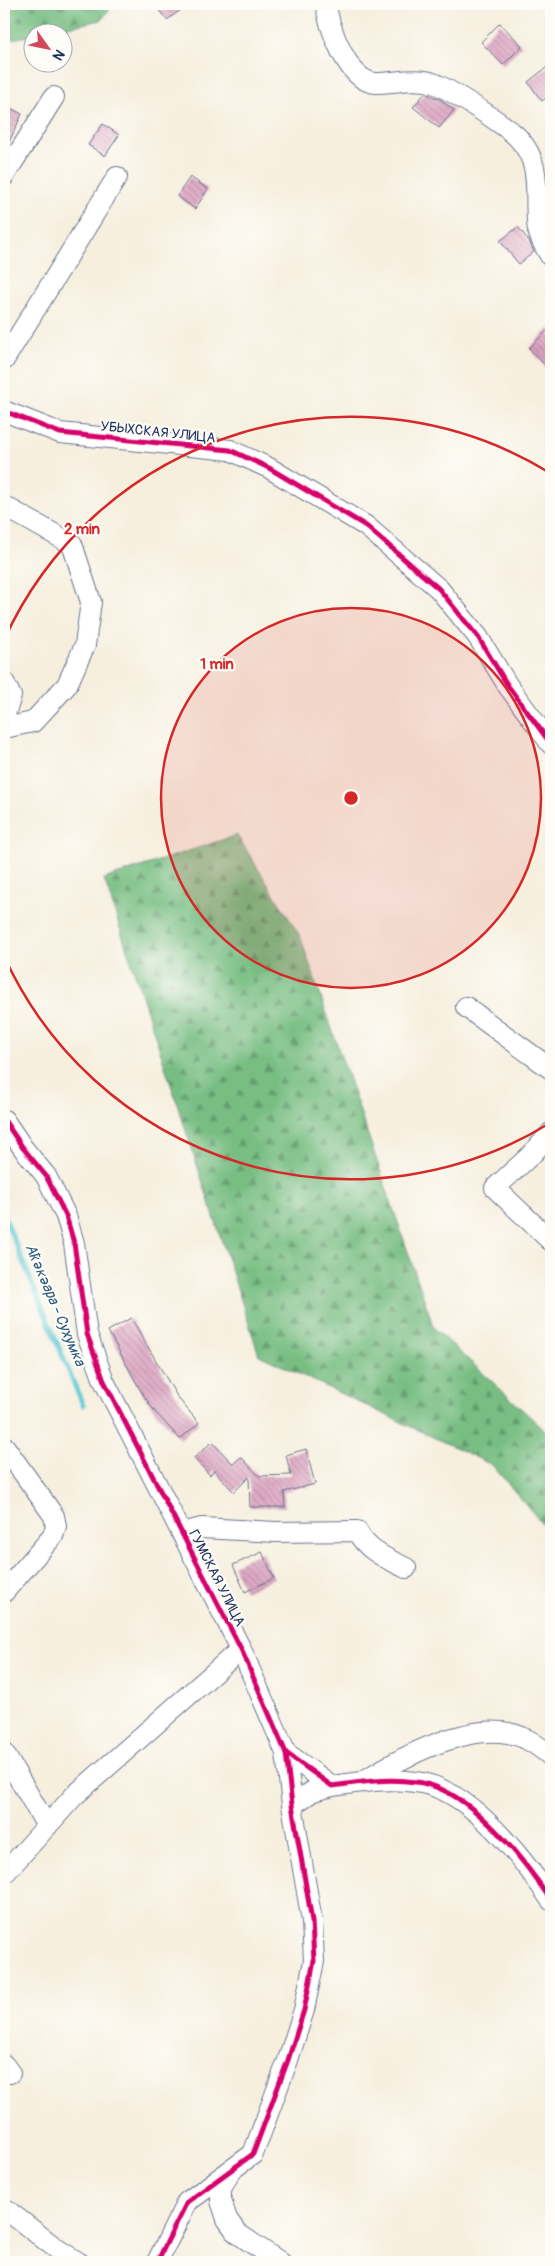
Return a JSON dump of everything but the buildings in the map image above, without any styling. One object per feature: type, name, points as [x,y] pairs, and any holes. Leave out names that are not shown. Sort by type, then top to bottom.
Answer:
[{"type":"street","points":[[326,4],[328,20],[340,52],[355,71],[373,83],[431,82],[450,90],[518,137],[530,153],[534,167],[537,179],[538,230],[551,257]]},
{"type":"street","points":[[4,176],[54,97]]},
{"type":"street","points":[[4,360],[117,176]]},
{"type":"street","name":"УБЫХСКАЯ УЛИЦА","points":[[4,412],[60,433],[230,450],[269,468],[350,516],[366,526],[439,589],[478,637],[508,686],[551,744]]},
{"type":"street","points":[[4,506],[72,544],[91,602],[85,645],[67,685],[33,722],[4,728]]},
{"type":"street","points":[[4,682],[12,696],[4,718]]},
{"type":"street","points":[[466,1007],[551,1069]]},
{"type":"street","name":"ГУМСКАЯ УЛИЦА","points":[[4,1120],[23,1148],[46,1176],[66,1216],[74,1243],[87,1334],[104,1381],[241,1649],[286,1753]]},
{"type":"street","points":[[551,1133],[496,1188],[551,1241]]},
{"type":"street","points":[[4,1446],[54,1516],[56,1526],[53,1536],[4,1592]]},
{"type":"street","points":[[182,1532],[202,1528],[276,1532],[357,1531],[362,1542],[375,1552],[406,1568]]},
{"type":"street","points":[[4,1874],[74,1796],[241,1649]]},
{"type":"street","points":[[362,1782],[389,1765],[416,1753],[459,1737],[486,1732],[525,1738],[551,1756]]},
{"type":"street","points":[[4,1753],[47,1826]]},
{"type":"street","points":[[286,1753],[332,1786]]},
{"type":"street","points":[[157,2262],[187,2202],[253,2154],[288,2060],[304,2010],[314,1961],[312,1921],[292,1805],[286,1753]]},
{"type":"street","points":[[292,1805],[312,1791],[332,1786],[380,1780],[418,1782],[452,1794],[486,1820],[529,1867],[551,1900]]},
{"type":"street","points":[[231,2170],[221,2189],[221,2201],[227,2219],[238,2233],[280,2262]]},
{"type":"street","points":[[4,2208],[56,2249],[78,2262]]},
{"type":"green space","points":[[4,4],[114,4],[101,20],[72,26],[72,22],[22,22],[22,37],[4,41]]},
{"type":"green space","points":[[237,835],[300,936],[434,1328],[551,1436],[551,1534],[492,1465],[259,1355],[104,879]]},
{"type":"waterway","name":"Аҟәкәара - Сухумка","points":[[4,1216],[83,1405]]},
{"type":"cycle path","points":[[4,411],[60,433],[230,450],[269,468],[366,526],[439,589],[478,637],[508,686],[551,744]]},
{"type":"cycle path","points":[[4,1120],[23,1148],[46,1176],[66,1216],[74,1243],[87,1334],[104,1381],[241,1649],[286,1753],[332,1786],[395,1780],[416,1782],[436,1787],[456,1797],[475,1811],[510,1846],[551,1900]]},
{"type":"cycle path","points":[[157,2262],[187,2202],[253,2154],[288,2060],[304,2010],[314,1961],[312,1921],[292,1805],[286,1753]]}]
